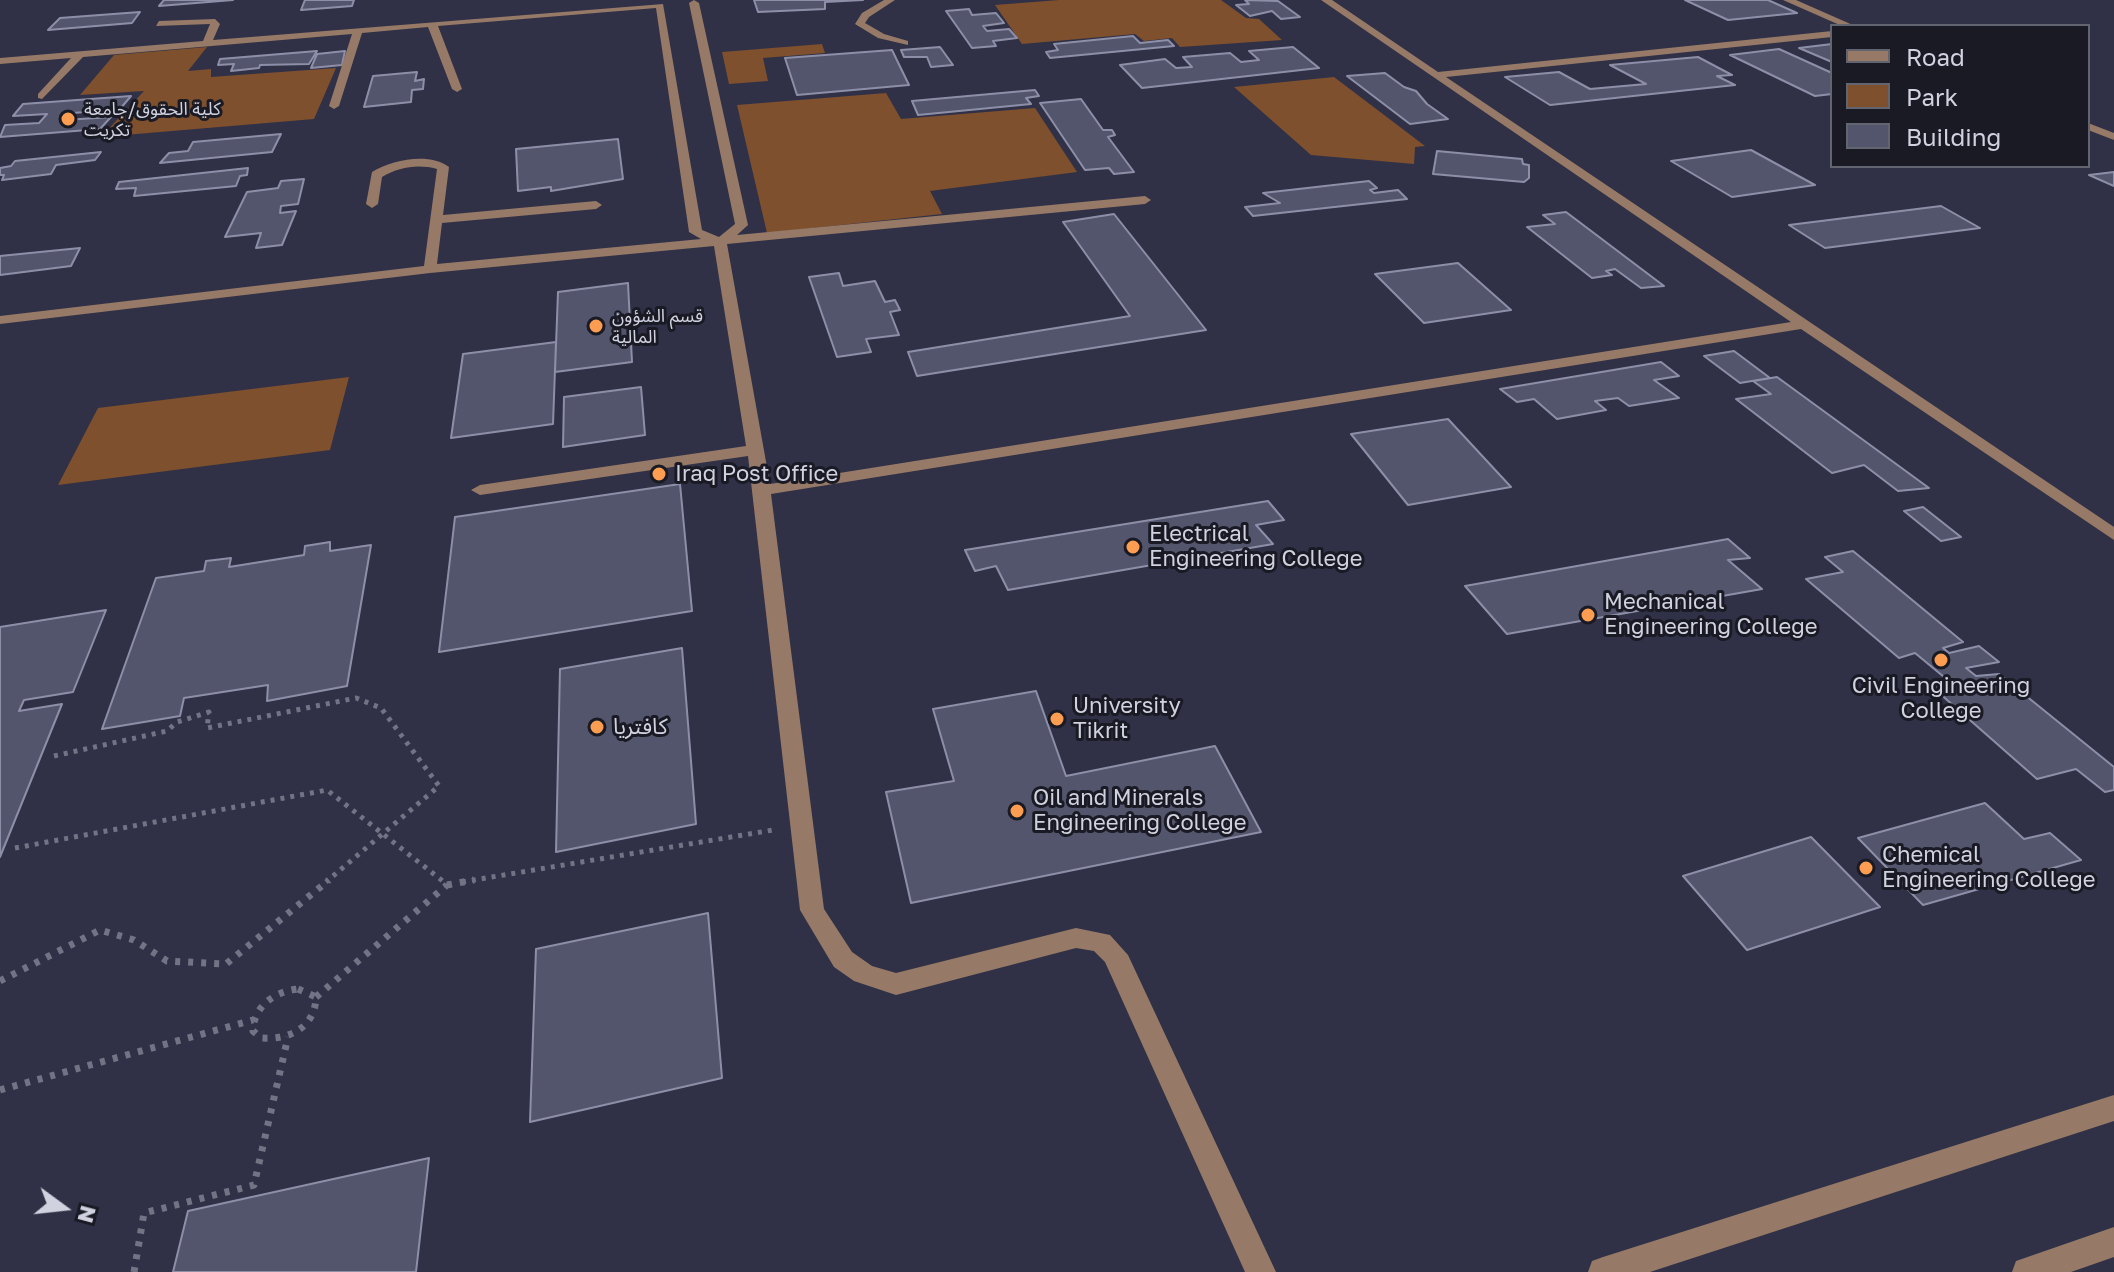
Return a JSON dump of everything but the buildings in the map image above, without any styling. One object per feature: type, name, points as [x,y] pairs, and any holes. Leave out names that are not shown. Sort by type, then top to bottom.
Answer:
[{"type":"street","points":[[0,61],[602,0]]},
{"type":"street","points":[[890,0],[865,15],[860,24],[881,36],[905,43]]},
{"type":"street","points":[[1326,0],[2114,535]]},
{"type":"street","points":[[1788,0],[1845,24]]},
{"type":"street","points":[[693,3],[742,225],[720,242]]},
{"type":"street","points":[[0,50],[358,31],[658,4],[696,232],[720,242]]},
{"type":"street","points":[[159,24],[210,21],[215,23],[209,38]]},
{"type":"street","points":[[432,24],[457,89]]},
{"type":"street","points":[[334,106],[358,31]]},
{"type":"street","points":[[1436,75],[1830,34]]},
{"type":"street","points":[[42,96],[80,54]]},
{"type":"street","points":[[2090,127],[2114,137]]},
{"type":"street","points":[[372,204],[380,172],[437,164],[443,169],[430,269]]},
{"type":"street","points":[[0,320],[430,269],[1145,200]]},
{"type":"street","points":[[436,220],[596,205]]},
{"type":"street","points":[[720,242],[762,490],[812,910],[840,962],[869,977],[896,984],[1076,938],[1101,942],[1115,955],[1261,1272]]},
{"type":"street","points":[[762,490],[1801,325]]},
{"type":"street","points":[[480,490],[755,450]]},
{"type":"street","points":[[1603,1272],[2114,1108]]},
{"type":"street","points":[[2027,1272],[2114,1242]]},
{"type":"path","points":[[0,981],[100,930],[134,940],[167,961],[226,964],[382,837],[439,786],[381,708],[356,698],[207,728],[209,712],[177,722],[167,731],[54,756]]},
{"type":"path","points":[[15,848],[327,790],[382,837],[447,885]]},
{"type":"path","points":[[316,997],[447,885],[802,826]]},
{"type":"path","points":[[297,988],[316,997],[317,1007],[312,1018],[288,1037],[261,1038],[253,1031],[253,1020],[269,998],[297,988]]},
{"type":"path","points":[[0,1090],[253,1020]]},
{"type":"path","points":[[134,1272],[144,1213],[254,1185],[288,1037]]},
{"type":"green space","points":[[1059,0],[1221,0],[1246,18],[1259,19],[1282,40],[1180,47],[1172,38],[1144,41],[1135,34],[1022,44],[995,5]]},
{"type":"green space","points":[[822,44],[825,53],[763,58],[768,81],[729,84],[722,52]]},
{"type":"green space","points":[[207,47],[188,71],[211,69],[211,77],[336,68],[314,119],[101,137],[144,91],[80,95],[114,55]]},
{"type":"green space","points":[[1334,77],[1425,146],[1415,147],[1414,164],[1311,155],[1234,87]]},
{"type":"green space","points":[[886,93],[901,119],[1035,108],[1077,172],[930,191],[942,214],[767,233],[737,105]]},
{"type":"green space","points":[[349,377],[330,450],[58,485],[98,408]]},
{"type":"place","name":"كلية الحقوق/جامعة تكريت","points":[[68,119]]},
{"type":"place","name":"قسم الشؤون المالية","points":[[596,326]]},
{"type":"place","name":"Iraq Post Office","points":[[659,474]]},
{"type":"place","name":"Electrical Engineering College","points":[[1133,547]]},
{"type":"place","name":"Mechanical Engineering College","points":[[1588,615]]},
{"type":"place","name":"Civil Engineering College","points":[[1941,660]]},
{"type":"place","name":"University Tikrit","points":[[1057,719]]},
{"type":"place","name":"كافتريا","points":[[597,727]]},
{"type":"place","name":"Oil and Minerals Engineering College","points":[[1017,811]]},
{"type":"place","name":"Chemical Engineering College","points":[[1866,868]]}]
